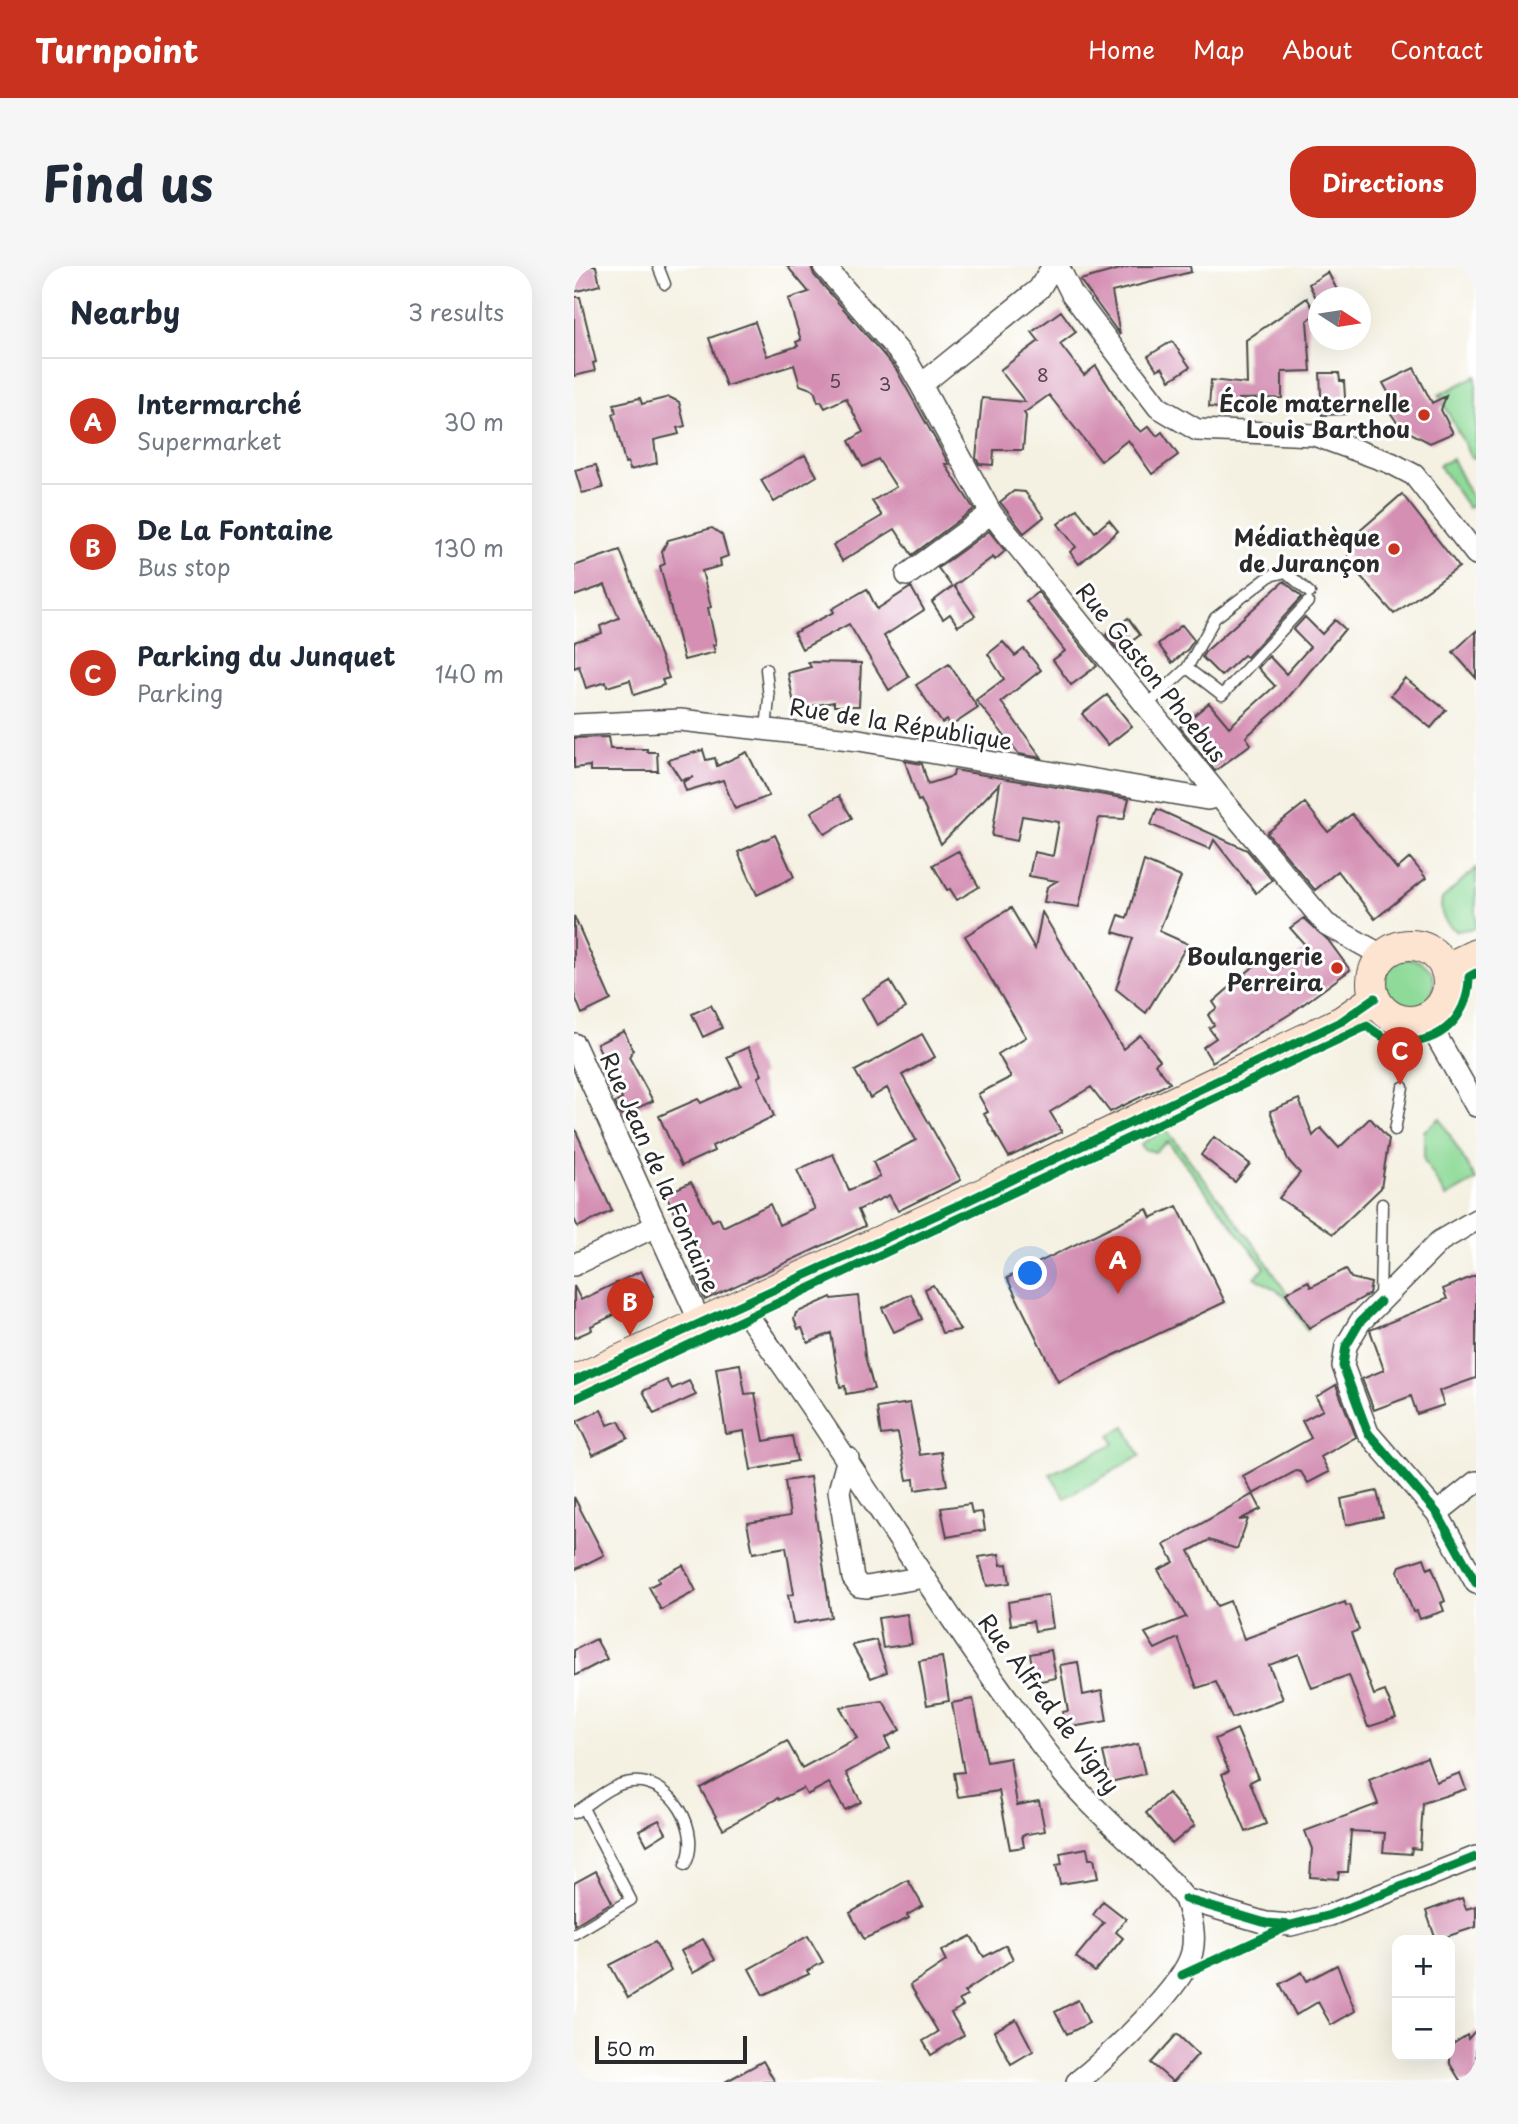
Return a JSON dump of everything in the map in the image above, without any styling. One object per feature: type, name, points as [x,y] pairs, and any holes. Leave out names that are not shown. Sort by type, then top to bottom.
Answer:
[{"type":"street","name":"Rue Gaston Phoebus","points":[[824,266],[907,361],[991,513],[1146,706],[1326,924],[1383,956]]},
{"type":"street","points":[[921,385],[1038,289],[1055,266],[1072,294],[1158,407],[1197,430],[1314,435],[1391,463],[1414,475],[1476,554]]},
{"type":"street","points":[[907,575],[991,513]]},
{"type":"street","name":"Rue de la République","points":[[574,725],[680,720],[859,740],[1207,799],[1219,796]]},
{"type":"street","points":[[1402,946],[1413,946],[1432,953],[1445,969],[1447,991],[1442,1002],[1426,1018],[1414,1021],[1391,1017],[1375,998],[1372,976],[1383,956],[1402,946]]},
{"type":"street","points":[[1445,969],[1476,954]]},
{"type":"street","points":[[574,1381],[1104,1137],[1342,1021],[1375,998]]},
{"type":"street","points":[[1426,1018],[1476,1105]]},
{"type":"street","name":"Rue Jean de la Fontaine","points":[[574,1044],[700,1322]]},
{"type":"street","points":[[1476,1220],[1440,1241],[1360,1322],[1346,1346],[1343,1366],[1368,1433],[1437,1513],[1476,1583]]},
{"type":"street","points":[[574,1265],[656,1226]]},
{"type":"street","name":"Rue Alfred de Vigny","points":[[740,1305],[848,1458],[924,1577],[1064,1774],[1185,1899],[1194,1925],[1192,1954],[1182,1975],[1130,2034],[1077,2082]]},
{"type":"street","points":[[848,1458],[839,1491],[853,1578],[859,1586],[867,1587],[924,1577]]},
{"type":"street","points":[[1437,1513],[1476,1482]]},
{"type":"street","points":[[1185,1899],[1266,1923],[1291,1925],[1330,1915],[1476,1857]]},
{"type":"lane","points":[[657,266],[665,284]]},
{"type":"lane","points":[[1146,706],[1187,668],[1214,618],[1270,576],[1286,572],[1309,598],[1222,695],[1187,668]]},
{"type":"lane","points":[[766,669],[769,698],[766,730]]},
{"type":"lane","points":[[1395,1130],[1403,1087]]},
{"type":"lane","points":[[1380,1302],[1382,1204]]},
{"type":"lane","points":[[574,1934],[631,1900],[578,1810],[617,1786],[630,1782],[645,1783],[661,1791],[684,1814],[691,1829],[692,1853],[685,1865]]},
{"type":"green space","points":[[1476,376],[1476,457],[1472,459],[1439,395]]},
{"type":"green space","points":[[1452,459],[1475,504],[1468,508],[1439,465]]},
{"type":"green space","points":[[1476,868],[1476,928],[1457,931],[1444,918],[1442,899]]},
{"type":"green space","points":[[1409,959],[1427,966],[1434,984],[1427,1002],[1409,1009],[1391,1002],[1384,984],[1391,966]]},
{"type":"green space","points":[[1440,1118],[1476,1180],[1446,1197],[1424,1160],[1424,1131]]},
{"type":"green space","points":[[1166,1129],[1262,1255],[1309,1328],[1307,1330],[1284,1295],[1255,1277],[1265,1268],[1168,1142],[1155,1152],[1144,1149],[1141,1144]]},
{"type":"green space","points":[[1125,1426],[1140,1456],[1065,1498],[1050,1474],[1114,1444],[1110,1435]]},
{"type":"building","points":[[574,266],[596,266],[600,285],[574,292]]},
{"type":"building","points":[[787,266],[811,266],[814,275],[896,369],[949,464],[945,464],[974,509],[912,555],[895,529],[842,561],[833,545],[882,516],[872,501],[896,487],[878,459],[863,467],[849,441],[863,432],[846,398],[825,408],[821,401],[818,402],[814,390],[800,385],[794,365],[726,386],[709,338],[755,322],[767,356],[798,346],[796,342],[801,340],[788,299],[809,292]]},
{"type":"building","points":[[1131,266],[1190,266],[1191,272],[1112,292],[1120,335],[1080,280]]},
{"type":"building","points":[[1328,272],[1336,287],[1310,287],[1309,284]]},
{"type":"building","points":[[574,297],[580,297],[596,362],[593,363],[595,371],[574,376]]},
{"type":"building","points":[[1307,298],[1311,371],[1282,372],[1282,398],[1239,399],[1238,410],[1209,407],[1211,380],[1247,384],[1246,340]]},
{"type":"building","points":[[1061,311],[1076,332],[1060,344],[1084,375],[1096,366],[1133,424],[1141,432],[1149,426],[1157,436],[1162,432],[1178,455],[1152,474],[1128,440],[1101,461],[1049,395],[1024,413],[1023,450],[994,450],[993,465],[979,464],[976,458],[982,398],[1025,402],[1000,370],[1039,341],[1032,332]]},
{"type":"building","points":[[1172,341],[1190,367],[1170,380],[1162,367],[1157,370],[1148,356]]},
{"type":"building","points":[[1414,368],[1432,403],[1446,396],[1441,410],[1453,433],[1430,443],[1401,428],[1385,405],[1393,401],[1383,383]]},
{"type":"building","points":[[1320,373],[1339,373],[1340,381],[1344,381],[1346,414],[1322,415]]},
{"type":"building","points":[[669,397],[679,402],[685,426],[677,428],[679,434],[654,440],[657,463],[630,470],[628,462],[625,463],[613,414],[616,413],[614,404],[640,398],[642,404]]},
{"type":"building","points":[[805,455],[817,476],[774,502],[761,480]]},
{"type":"building","points":[[596,465],[603,488],[582,493],[575,470]]},
{"type":"building","points":[[1014,491],[1025,492],[1044,517],[1024,533],[1000,502]]},
{"type":"building","name":"Médiathèque de Jurançon","points":[[1402,494],[1459,567],[1394,614],[1349,563],[1347,542]]},
{"type":"building","points":[[1077,509],[1095,532],[1109,520],[1118,531],[1079,564],[1070,552],[1076,547],[1058,524]]},
{"type":"building","points":[[712,528],[722,535],[728,556],[720,559],[721,566],[702,571],[711,607],[708,608],[716,644],[713,645],[715,652],[684,660],[660,566],[665,564],[662,551],[668,540]]},
{"type":"building","points":[[989,531],[1005,551],[954,586],[975,616],[958,626],[950,614],[943,619],[932,602],[952,587],[938,568]]},
{"type":"building","points":[[620,550],[669,678],[662,680],[664,685],[634,695],[630,680],[607,687],[606,682],[586,688],[579,666],[574,668],[574,642],[602,633],[600,626],[619,618],[605,585],[574,596],[574,566]]},
{"type":"building","points":[[1284,581],[1302,597],[1247,657],[1244,655],[1221,676],[1202,657],[1205,652]]},
{"type":"building","points":[[911,587],[924,610],[884,636],[909,677],[889,690],[849,624],[802,649],[794,633],[834,612],[832,609],[867,589],[877,609]]},
{"type":"building","points":[[1038,592],[1097,666],[1071,685],[1053,660],[1065,651],[1026,601]]},
{"type":"building","points":[[1305,617],[1322,634],[1335,620],[1345,629],[1282,705],[1246,737],[1251,744],[1215,771],[1180,727],[1209,703],[1229,727],[1275,686],[1258,668],[1269,656],[1286,674],[1310,647],[1293,630]]},
{"type":"building","points":[[1128,618],[1140,635],[1119,651],[1106,635]]},
{"type":"building","points":[[1182,625],[1194,640],[1172,663],[1158,644]]},
{"type":"building","points":[[1476,631],[1476,678],[1453,652]]},
{"type":"building","points":[[1003,642],[1015,656],[1024,649],[1041,670],[1001,702],[1042,758],[1019,754],[976,700],[1004,679],[988,654]]},
{"type":"building","points":[[808,662],[861,663],[859,706],[834,706],[834,702],[795,709],[788,673],[811,667]]},
{"type":"building","points":[[949,664],[978,708],[951,726],[947,720],[942,723],[916,685]]},
{"type":"building","points":[[1405,678],[1446,710],[1431,728],[1391,695]]},
{"type":"building","points":[[1107,695],[1132,726],[1108,745],[1082,714]]},
{"type":"building","points":[[608,737],[610,749],[647,749],[647,752],[657,752],[658,771],[590,771],[590,766],[574,768],[574,738]]},
{"type":"building","points":[[703,750],[706,760],[715,758],[717,766],[747,752],[769,796],[735,809],[723,780],[686,791],[683,782],[693,777],[681,780],[668,760]]},
{"type":"building","points":[[905,761],[922,764],[928,784],[953,776],[954,770],[1129,799],[1124,819],[1099,818],[1079,907],[1044,902],[1047,887],[1057,881],[1029,876],[1034,852],[1053,856],[1059,822],[1022,816],[1017,841],[992,836],[1000,783],[941,844],[921,800],[918,801]]},
{"type":"building","points":[[839,796],[852,818],[825,834],[811,812]]},
{"type":"building","points":[[1305,803],[1328,832],[1352,814],[1397,869],[1410,858],[1426,878],[1375,919],[1338,871],[1315,890],[1267,833]]},
{"type":"building","points":[[1157,809],[1247,850],[1272,880],[1256,893],[1214,840],[1210,849],[1151,825]]},
{"type":"building","points":[[775,835],[794,877],[757,895],[738,852]]},
{"type":"building","points":[[958,851],[979,887],[957,900],[950,889],[947,890],[933,865]]},
{"type":"building","points":[[1144,861],[1181,877],[1159,931],[1188,944],[1146,1013],[1116,989],[1133,938],[1113,932],[1119,915],[1127,918]]},
{"type":"building","points":[[1011,908],[1035,949],[1042,912],[1123,1049],[1140,1035],[1160,1060],[1155,1064],[1170,1083],[1110,1112],[1091,1087],[1050,1112],[1062,1132],[1009,1157],[984,1114],[988,1112],[978,1094],[1011,1077],[998,1054],[1026,1037],[965,936]]},
{"type":"building","points":[[574,916],[611,1000],[582,1014],[574,994]]},
{"type":"building","points":[[1304,918],[1328,940],[1350,970],[1290,1014],[1212,1062],[1203,1047],[1216,1038],[1209,1028],[1214,1025],[1208,1015],[1217,1008],[1213,1002],[1261,960],[1265,965],[1272,959],[1280,968],[1308,948],[1290,928]]},
{"type":"building","points":[[890,981],[906,1008],[877,1025],[862,998]]},
{"type":"building","points":[[711,1005],[722,1028],[703,1037],[692,1014]]},
{"type":"building","points":[[624,1031],[633,1050],[629,1057],[653,1101],[621,1115],[615,1103],[622,1099],[597,1044]]},
{"type":"building","points":[[922,1034],[935,1057],[902,1075],[961,1180],[898,1211],[889,1195],[858,1210],[865,1226],[705,1300],[695,1278],[709,1272],[684,1220],[679,1223],[666,1194],[691,1182],[712,1221],[719,1218],[723,1227],[770,1204],[779,1225],[815,1209],[797,1170],[833,1154],[849,1190],[880,1177],[873,1162],[916,1140],[887,1088],[870,1098],[855,1071]]},
{"type":"building","points":[[748,1047],[762,1075],[758,1077],[774,1116],[712,1146],[714,1151],[681,1166],[659,1116],[698,1099],[701,1103],[741,1085],[727,1057]]},
{"type":"building","points":[[1299,1099],[1313,1136],[1321,1128],[1339,1148],[1370,1118],[1389,1139],[1381,1188],[1333,1234],[1279,1198],[1300,1173],[1288,1160],[1270,1111]]},
{"type":"building","points":[[574,1127],[612,1211],[578,1227],[574,1219]]},
{"type":"building","points":[[1214,1137],[1250,1164],[1235,1182],[1201,1155]]},
{"type":"building","points":[[1177,1206],[1225,1302],[1058,1382],[1007,1278],[1147,1209],[1151,1218]]},
{"type":"building","points":[[1346,1269],[1351,1278],[1371,1283],[1369,1294],[1309,1328],[1286,1293],[1308,1281],[1311,1287]]},
{"type":"building","points":[[641,1271],[653,1296],[591,1326],[592,1330],[574,1338],[574,1286],[581,1300]]},
{"type":"building","points":[[1476,1275],[1476,1378],[1439,1391],[1444,1405],[1417,1414],[1411,1396],[1374,1410],[1362,1379],[1384,1370],[1370,1330],[1447,1299],[1443,1289]]},
{"type":"building","points":[[933,1285],[960,1330],[942,1333],[925,1289]]},
{"type":"building","points":[[911,1294],[922,1319],[894,1332],[882,1308]]},
{"type":"building","points":[[858,1296],[865,1356],[874,1389],[846,1394],[845,1386],[840,1387],[831,1333],[808,1343],[802,1328],[798,1329],[794,1319],[796,1313],[831,1297]]},
{"type":"building","points":[[740,1364],[745,1394],[755,1393],[764,1441],[792,1436],[797,1461],[751,1470],[744,1431],[726,1434],[716,1368]]},
{"type":"building","points":[[667,1380],[672,1389],[689,1381],[696,1395],[654,1414],[643,1391]]},
{"type":"building","points":[[1336,1385],[1356,1437],[1321,1457],[1329,1472],[1308,1483],[1301,1472],[1296,1471],[1253,1494],[1243,1476],[1311,1438],[1302,1421],[1323,1410],[1316,1397]]},
{"type":"building","points":[[910,1403],[920,1455],[941,1452],[947,1485],[915,1490],[914,1479],[907,1480],[898,1433],[881,1435],[877,1408]]},
{"type":"building","points":[[601,1410],[608,1425],[619,1421],[628,1438],[593,1455],[577,1421]]},
{"type":"building","points":[[810,1477],[831,1617],[793,1624],[788,1595],[794,1594],[786,1547],[753,1553],[747,1523],[790,1516],[785,1481]]},
{"type":"building","points":[[1377,1491],[1383,1517],[1346,1525],[1341,1499]]},
{"type":"building","points":[[1253,1494],[1261,1509],[1239,1520],[1248,1519],[1237,1549],[1209,1540],[1189,1551],[1217,1606],[1230,1601],[1244,1639],[1345,1602],[1346,1606],[1350,1605],[1359,1630],[1351,1633],[1374,1695],[1385,1691],[1396,1718],[1368,1727],[1349,1675],[1312,1688],[1299,1654],[1269,1665],[1283,1699],[1232,1718],[1216,1682],[1197,1688],[1178,1638],[1155,1649],[1145,1633],[1186,1617],[1158,1570],[1174,1562],[1164,1545]]},
{"type":"building","points":[[574,1497],[604,1555],[574,1570]]},
{"type":"building","points":[[970,1504],[972,1513],[982,1512],[985,1530],[947,1537],[941,1508]]},
{"type":"building","points":[[999,1554],[1001,1565],[1007,1564],[1010,1583],[987,1586],[979,1557]]},
{"type":"building","points":[[1424,1558],[1428,1569],[1432,1567],[1445,1601],[1441,1603],[1444,1611],[1420,1619],[1417,1611],[1413,1612],[1398,1571],[1400,1566]]},
{"type":"building","points":[[683,1565],[696,1591],[661,1610],[649,1587],[659,1582],[658,1578]]},
{"type":"building","points":[[1048,1595],[1053,1628],[1035,1631],[1033,1621],[1011,1625],[1008,1602]]},
{"type":"building","points":[[907,1614],[912,1644],[883,1648],[878,1618]]},
{"type":"building","points":[[596,1639],[607,1659],[574,1676],[574,1650]]},
{"type":"building","points":[[876,1640],[887,1672],[871,1678],[852,1645]]},
{"type":"building","points":[[1051,1650],[1056,1678],[1035,1682],[1030,1654]]},
{"type":"building","points":[[942,1657],[949,1701],[927,1705],[919,1661]]},
{"type":"building","points":[[1078,1662],[1083,1695],[1102,1691],[1107,1721],[1065,1728],[1062,1712],[1068,1711],[1060,1665]]},
{"type":"building","points":[[973,1699],[987,1762],[1010,1758],[1017,1805],[1039,1801],[1045,1831],[1022,1835],[1024,1847],[1010,1849],[999,1791],[958,1797],[954,1773],[964,1772],[952,1703]]},
{"type":"building","points":[[883,1701],[900,1730],[885,1738],[890,1748],[846,1773],[861,1802],[845,1810],[829,1783],[807,1795],[803,1788],[779,1800],[778,1798],[723,1829],[700,1788],[787,1741],[802,1768],[857,1738],[840,1707]]},
{"type":"building","points":[[1237,1729],[1258,1778],[1250,1782],[1266,1824],[1246,1832],[1222,1774],[1229,1771],[1215,1739]]},
{"type":"building","points":[[1138,1744],[1145,1774],[1110,1782],[1103,1752]]},
{"type":"building","points":[[1427,1757],[1436,1782],[1460,1773],[1466,1789],[1423,1803],[1420,1849],[1412,1848],[1411,1854],[1383,1852],[1385,1833],[1351,1831],[1348,1872],[1339,1872],[1338,1879],[1310,1877],[1312,1849],[1305,1831],[1378,1804],[1369,1780]]},
{"type":"building","points":[[1168,1793],[1195,1825],[1172,1844],[1146,1813]]},
{"type":"building","points":[[659,1820],[666,1833],[647,1845],[639,1830]]},
{"type":"building","points":[[1087,1848],[1089,1859],[1094,1859],[1098,1878],[1060,1884],[1056,1865],[1062,1864],[1060,1853]]},
{"type":"building","points":[[596,1871],[612,1902],[574,1925],[574,1883]]},
{"type":"building","points":[[908,1880],[923,1906],[907,1915],[909,1918],[864,1939],[850,1913]]},
{"type":"building","points":[[1462,1898],[1466,1909],[1476,1906],[1476,1927],[1451,1935],[1434,1935],[1426,1911]]},
{"type":"building","points":[[1103,1901],[1126,1919],[1116,1932],[1123,1938],[1095,1972],[1076,1957],[1104,1923],[1093,1915]]},
{"type":"building","points":[[808,1936],[823,1962],[807,1971],[809,1974],[763,1995],[749,1969]]},
{"type":"building","points":[[971,1936],[984,1957],[1006,1945],[1013,1959],[964,1992],[967,1996],[959,2000],[963,2006],[951,2013],[964,2035],[931,2055],[923,2041],[938,2032],[910,1985],[946,1961],[941,1951]]},
{"type":"building","points":[[703,1939],[715,1960],[693,1973],[681,1951]]},
{"type":"building","points":[[655,1942],[671,1971],[628,1998],[610,1965]]},
{"type":"building","points":[[1337,1965],[1355,2011],[1331,2025],[1318,2002],[1296,2015],[1280,1984],[1302,1972],[1307,1981]]},
{"type":"building","points":[[1078,2000],[1089,2023],[1067,2034],[1055,2012]]},
{"type":"building","points":[[1016,2019],[1033,2051],[1011,2064],[994,2031]]},
{"type":"building","points":[[1476,2030],[1476,2082],[1461,2082],[1450,2064],[1450,2061],[1455,2061],[1455,2043],[1467,2035],[1468,2039]]},
{"type":"building","points":[[1177,2034],[1198,2054],[1173,2082],[1151,2063]]},
{"type":"building","points":[[763,2061],[775,2082],[725,2082]]},
{"type":"cycle path","points":[[574,1399],[1367,1026],[1391,1040],[1421,1041],[1434,1036],[1446,1029],[1455,1019],[1463,1007],[1469,977],[1476,973]]},
{"type":"cycle path","points":[[574,1381],[965,1202],[1342,1021],[1375,998]]},
{"type":"cycle path","points":[[1380,1302],[1360,1322],[1346,1346],[1343,1366],[1368,1433],[1437,1513],[1476,1583]]},
{"type":"cycle path","points":[[1185,1899],[1266,1923],[1291,1925],[1330,1915],[1476,1857]]},
{"type":"cycle path","points":[[1182,1975],[1291,1925]]},
{"type":"place","name":"École maternelle Louis Barthou","points":[[1424,415]]},
{"type":"place","name":"Médiathèque de Jurançon","points":[[1394,549]]},
{"type":"place","name":"Boulangerie Perreira","points":[[1337,968]]},
{"type":"place","name":"Parking du Junquet","points":[[1400,1085]]},
{"type":"place","name":"Intermarché","points":[[1118,1294]]},
{"type":"place","name":"De La Fontaine","points":[[630,1336]]}]
